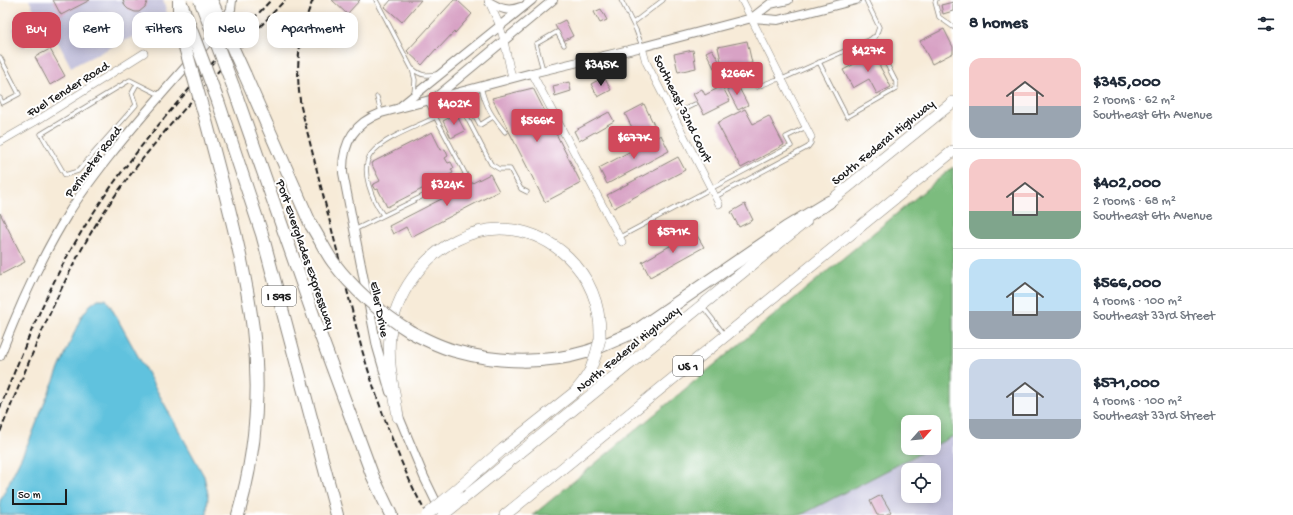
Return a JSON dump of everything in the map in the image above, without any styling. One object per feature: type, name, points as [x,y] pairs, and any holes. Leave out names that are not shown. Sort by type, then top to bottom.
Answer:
[{"type":"highway","name":"I 595","points":[[179,0],[191,26],[245,180],[272,271],[336,515]]},
{"type":"highway","points":[[179,0],[179,26],[224,190],[244,275],[254,337],[256,386],[252,443],[244,492],[238,515]]},
{"type":"highway","name":"Port Everglades Expressway","points":[[200,0],[233,86],[316,322],[373,476],[391,515]]},
{"type":"highway","points":[[211,0],[311,225],[333,262],[362,295],[396,323],[430,342],[458,352],[509,360],[557,358],[585,352],[610,343],[636,331],[786,228],[829,202]]},
{"type":"highway","points":[[373,476],[386,515]]},
{"type":"main road","name":"South Federal Highway","points":[[829,202],[953,102]]},
{"type":"main road","name":"US 1","points":[[505,515],[953,151]]},
{"type":"main road","name":"North Federal Highway","points":[[443,515],[829,202]]},
{"type":"main road","points":[[398,417],[390,368],[390,335],[404,292],[433,255],[446,245],[469,234],[494,229],[519,230],[535,236],[559,250],[579,269],[592,291],[599,315],[600,339],[590,371],[580,387],[570,396],[503,449],[427,515]]},
{"type":"street","name":"Perimeter Road","points":[[0,356],[26,292],[68,213],[92,178],[129,131],[223,25],[229,14],[232,0]]},
{"type":"street","points":[[430,99],[554,0]]},
{"type":"street","points":[[742,0],[811,138]]},
{"type":"street","points":[[752,18],[769,2],[788,0]]},
{"type":"street","points":[[752,18],[778,20],[856,0]]},
{"type":"street","points":[[488,1],[500,26],[512,78]]},
{"type":"street","points":[[488,1],[496,6],[508,10],[514,10],[529,3]]},
{"type":"street","points":[[397,109],[529,3]]},
{"type":"street","name":"Eller Drive","points":[[443,515],[424,477],[398,417],[377,347],[343,173],[345,151],[351,136],[360,125],[370,117],[381,113],[532,72],[642,47],[752,18]]},
{"type":"street","name":"Southeast 32nd Court","points":[[642,47],[646,62],[717,201]]},
{"type":"street","name":"Fuel Tender Road","points":[[0,140],[38,120],[144,53]]},
{"type":"street","points":[[532,72],[620,240]]},
{"type":"lane","points":[[376,0],[412,69],[415,80],[413,96]]},
{"type":"lane","name":"Southeast 32nd Court","points":[[621,0],[633,23],[642,47]]},
{"type":"lane","points":[[633,23],[663,0]]},
{"type":"lane","points":[[757,87],[782,79],[876,36],[879,27],[866,0]]},
{"type":"lane","points":[[936,0],[935,2],[939,17],[953,26]]},
{"type":"lane","points":[[543,70],[536,44],[557,32],[564,45]]},
{"type":"lane","points":[[819,62],[847,117],[896,89],[896,82],[873,37]]},
{"type":"lane","points":[[0,57],[19,94],[2,103],[0,98]]},
{"type":"lane","points":[[412,69],[418,74],[426,76],[444,71]]},
{"type":"lane","points":[[137,84],[132,93],[136,105],[78,171],[65,175],[41,134],[130,80],[160,95]]},
{"type":"lane","points":[[480,86],[485,104],[505,132]]},
{"type":"lane","points":[[465,90],[469,105],[480,125],[493,117]]},
{"type":"lane","points":[[377,97],[381,113]]},
{"type":"lane","points":[[353,230],[466,175],[436,117],[430,99]]},
{"type":"lane","points":[[673,115],[695,104]]},
{"type":"lane","points":[[469,105],[464,112],[491,164],[499,169],[510,168],[521,189],[527,192]]},
{"type":"lane","points":[[383,215],[376,205],[368,180],[367,166],[370,155],[384,142],[436,117]]},
{"type":"lane","points":[[620,240],[711,188],[791,146],[786,137],[806,127]]},
{"type":"lane","points":[[717,201],[808,147],[811,143],[811,138]]},
{"type":"lane","points":[[702,305],[726,336]]},
{"type":"shaded area","points":[[29,0],[163,0],[167,12],[132,12],[132,37],[124,41],[124,12],[69,12],[69,48],[110,48],[71,67],[61,48],[61,12],[35,12]]},
{"type":"shaded area","points":[[953,436],[953,515],[801,515],[901,463],[901,503],[941,503],[941,463],[901,463],[917,455],[941,455],[941,442]]},
{"type":"green space","points":[[953,167],[953,436],[941,442],[941,415],[901,415],[901,455],[917,455],[801,515],[533,515]]},
{"type":"water","points":[[98,299],[106,299],[111,307],[204,476],[208,494],[207,515],[0,515],[0,501],[31,437],[81,317],[90,305]]},
{"type":"building","points":[[53,0],[90,0],[61,15],[61,12],[59,12]]},
{"type":"building","points":[[123,0],[148,0],[145,7],[139,12],[128,9]]},
{"type":"building","points":[[332,0],[360,0],[349,12],[345,12]]},
{"type":"building","points":[[391,0],[421,0],[402,22],[385,7]]},
{"type":"building","points":[[454,0],[457,0],[472,14],[455,33],[454,32],[437,50],[436,49],[422,65],[407,51]]},
{"type":"building","points":[[953,2],[953,11],[943,14],[941,5]]},
{"type":"building","points":[[601,9],[607,20],[600,23],[594,12]]},
{"type":"building","points":[[565,20],[573,36],[563,41],[555,25]]},
{"type":"building","points":[[944,29],[953,47],[953,53],[932,64],[920,41]]},
{"type":"building","points":[[747,41],[752,63],[723,70],[718,47]]},
{"type":"building","points":[[870,48],[891,87],[877,94],[869,79],[853,88],[843,70],[862,60],[859,53]]},
{"type":"building","points":[[50,49],[65,76],[50,85],[35,57]]},
{"type":"building","points":[[712,49],[721,64],[714,68],[706,52]]},
{"type":"building","points":[[693,50],[696,68],[678,72],[674,54]]},
{"type":"building","points":[[604,77],[611,90],[598,97],[591,84]]},
{"type":"building","points":[[569,82],[571,91],[555,96],[553,86]]},
{"type":"building","points":[[736,82],[748,105],[738,110],[726,87]]},
{"type":"building","points":[[722,86],[730,101],[704,114],[693,94],[702,89],[705,95]]},
{"type":"building","points":[[533,88],[581,183],[545,202],[492,98]]},
{"type":"building","points":[[644,104],[656,129],[638,139],[625,114]]},
{"type":"building","points":[[745,109],[753,124],[769,116],[784,145],[741,168],[717,123]]},
{"type":"building","points":[[609,112],[614,121],[579,141],[574,131]]},
{"type":"building","points":[[456,114],[465,131],[451,138],[443,121]]},
{"type":"building","points":[[432,132],[441,150],[445,149],[448,156],[445,158],[448,163],[451,162],[454,168],[451,169],[453,173],[387,207],[378,189],[375,190],[372,185],[380,181],[371,163]]},
{"type":"building","points":[[661,135],[669,151],[607,184],[599,168]]},
{"type":"building","points":[[678,157],[685,170],[614,208],[607,195]]},
{"type":"building","points":[[490,174],[499,191],[411,237],[406,227],[393,234],[389,226]]},
{"type":"building","points":[[745,204],[753,220],[739,227],[731,212]]},
{"type":"building","points":[[0,213],[25,262],[0,275]]},
{"type":"building","points":[[695,232],[704,247],[650,277],[642,262],[675,243],[671,236],[676,233],[680,240]]},
{"type":"building","points":[[881,495],[891,512],[885,515],[877,515],[870,501]]},
{"type":"railway","points":[[0,408],[29,336],[53,283],[83,229],[106,194],[131,160],[185,94],[271,0]]},
{"type":"railway","points":[[0,432],[33,351],[57,298],[83,246],[98,221],[118,191],[163,134],[285,0]]},
{"type":"railway","points":[[313,0],[304,26],[299,52],[298,79],[301,107],[362,350],[390,434],[407,476],[427,515]]}]
